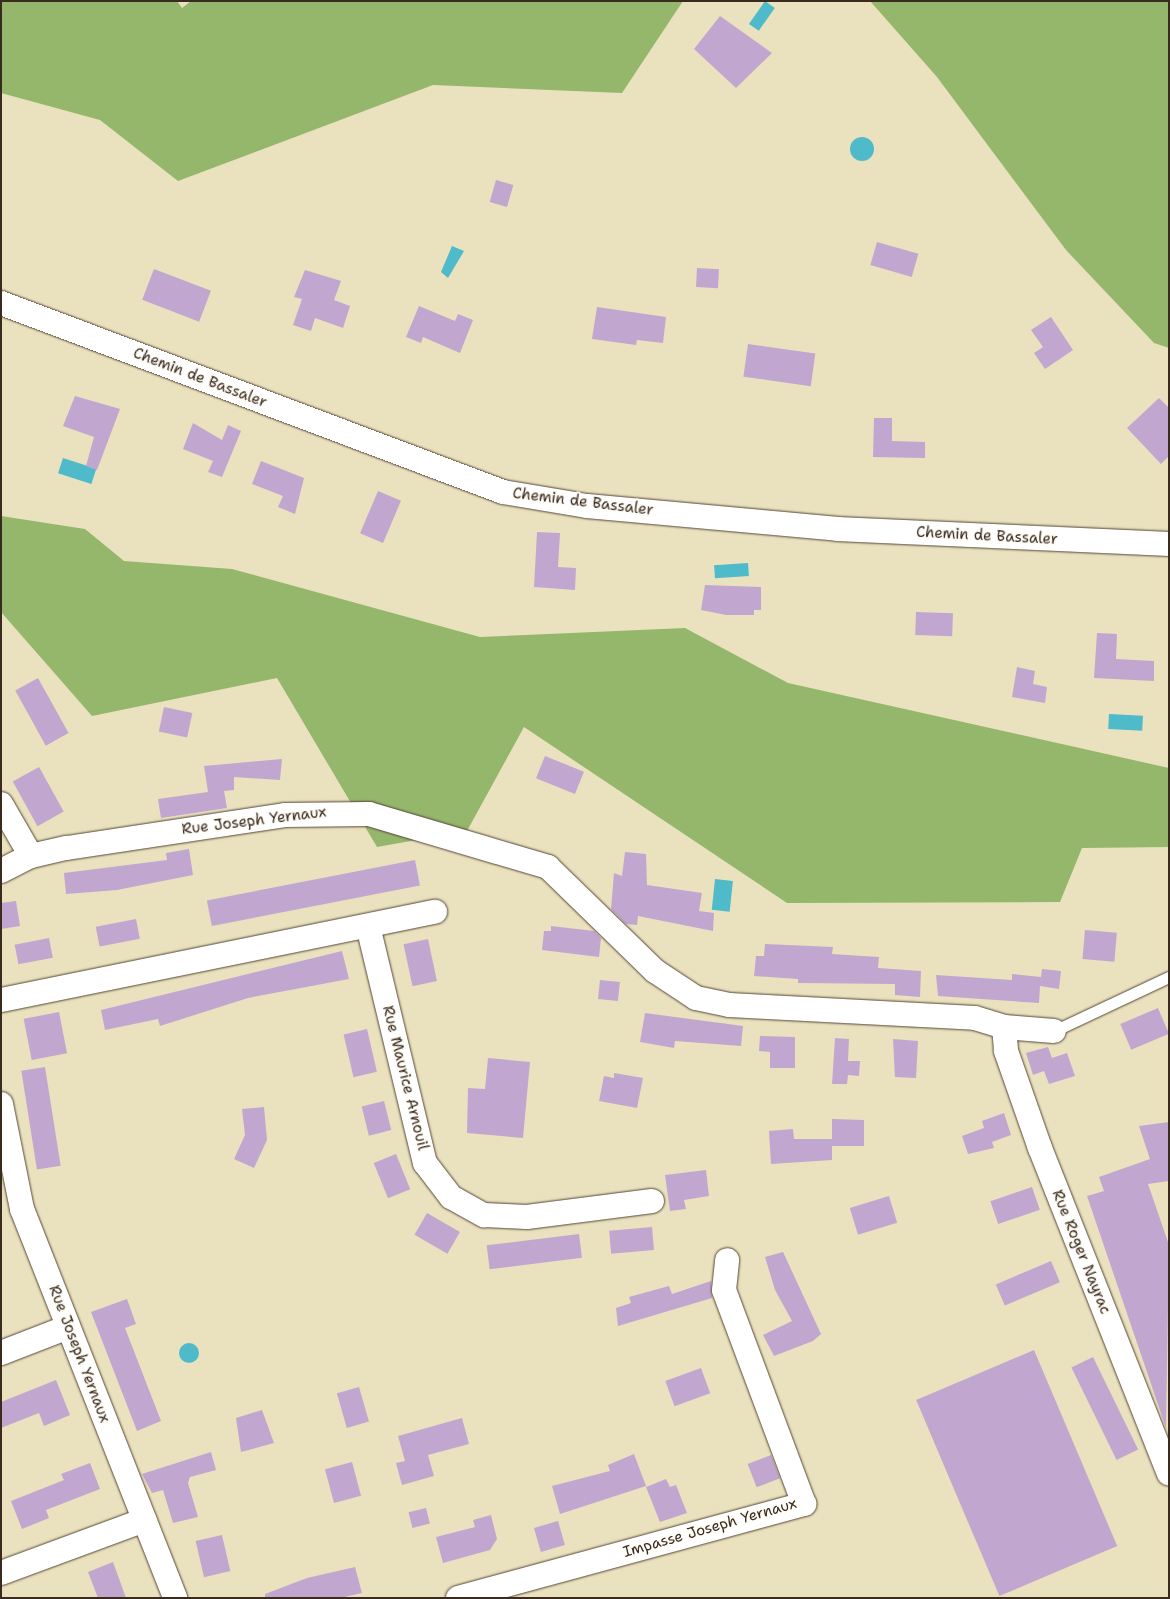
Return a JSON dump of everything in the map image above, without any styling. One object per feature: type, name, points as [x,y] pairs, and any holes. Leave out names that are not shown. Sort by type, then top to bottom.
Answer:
[{"type":"street","name":"Chemin de Bassaler","points":[[1,303],[503,492],[587,506],[838,529],[1169,544]]},
{"type":"street","points":[[1,804],[31,856]]},
{"type":"street","name":"Rue Joseph Yernaux","points":[[1,871],[31,856],[285,815],[369,814],[548,867],[672,986],[696,998],[729,1005],[975,1018],[1004,1027]]},
{"type":"street","points":[[1,1000],[435,912]]},
{"type":"street","name":"Rue Maurice Arnouil","points":[[368,926],[426,1163],[451,1197],[484,1215],[527,1217],[652,1201]]},
{"type":"street","points":[[1004,1027],[1054,1031]]},
{"type":"street","name":"Rue Roger Nayrac","points":[[1004,1027],[1006,1051],[1040,1148],[1169,1473]]},
{"type":"street","name":"Rue Joseph Yernaux","points":[[1,1104],[22,1209],[175,1598]]},
{"type":"street","name":"Impasse Joseph Yernaux","points":[[458,1598],[804,1504],[724,1290],[727,1260]]},
{"type":"street","points":[[1,1353],[68,1327]]},
{"type":"street","points":[[1,1574],[144,1520]]},
{"type":"lane","points":[[1054,1031],[1169,977]]},
{"type":"green space","points":[[1,1],[177,1],[182,8],[191,1],[683,1],[622,93],[433,85],[178,181],[100,120],[1,93]]},
{"type":"green space","points":[[870,1],[1169,1],[1169,348],[1154,343],[1066,250],[937,77]]},
{"type":"green space","points":[[1,516],[85,529],[124,561],[232,569],[480,637],[685,628],[788,683],[1169,768],[1169,847],[1082,848],[1060,902],[787,903],[524,727],[467,831],[377,847],[277,678],[92,716],[1,612]]},
{"type":"water","points":[[765,1],[775,8],[759,31],[749,24]]},
{"type":"water","points":[[862,137],[871,140],[874,149],[871,158],[862,161],[853,158],[850,149],[853,140]]},
{"type":"water","points":[[452,246],[464,251],[448,278],[441,272]]},
{"type":"water","points":[[63,458],[96,469],[91,484],[58,473]]},
{"type":"water","points":[[748,563],[749,576],[715,578],[714,565]]},
{"type":"water","points":[[1109,714],[1143,716],[1142,731],[1108,729]]},
{"type":"water","points":[[715,879],[733,881],[730,912],[712,910]]},
{"type":"water","points":[[189,1343],[196,1346],[199,1353],[196,1360],[189,1363],[182,1360],[179,1353],[182,1346]]},
{"type":"building","points":[[720,16],[772,53],[736,88],[694,49]]},
{"type":"building","points":[[496,180],[513,185],[507,207],[490,202]]},
{"type":"building","points":[[877,242],[918,254],[912,277],[870,265]]},
{"type":"building","points":[[697,268],[719,269],[718,288],[696,287]]},
{"type":"building","points":[[154,269],[211,291],[199,322],[142,300]]},
{"type":"building","points":[[305,270],[341,281],[334,300],[350,306],[343,328],[315,318],[311,331],[293,325],[302,299],[294,297]]},
{"type":"building","points":[[419,306],[455,321],[458,314],[473,320],[460,353],[423,337],[421,343],[406,337]]},
{"type":"building","points":[[597,307],[666,317],[663,343],[637,340],[636,345],[592,339]]},
{"type":"building","points":[[1051,317],[1073,350],[1045,369],[1034,353],[1043,347],[1031,330]]},
{"type":"building","points":[[748,344],[815,353],[811,386],[743,377]]},
{"type":"building","points":[[75,396],[120,409],[97,470],[86,466],[94,437],[63,426]]},
{"type":"building","points":[[1159,398],[1169,408],[1169,456],[1161,464],[1127,428]]},
{"type":"building","points":[[874,418],[892,418],[892,441],[925,442],[925,458],[873,457]]},
{"type":"building","points":[[193,423],[222,440],[228,425],[241,431],[222,477],[208,472],[213,461],[183,449]]},
{"type":"building","points":[[261,461],[304,478],[295,514],[278,507],[283,496],[252,484]]},
{"type":"building","points":[[378,491],[401,501],[383,543],[360,533]]},
{"type":"building","points":[[537,532],[560,533],[558,567],[576,568],[575,590],[534,587]]},
{"type":"building","points":[[705,585],[761,587],[761,610],[754,610],[754,615],[726,615],[701,610]]},
{"type":"building","points":[[916,612],[953,613],[952,636],[915,635]]},
{"type":"building","points":[[1097,633],[1117,634],[1116,659],[1154,661],[1154,681],[1094,678]]},
{"type":"building","points":[[1017,667],[1035,671],[1033,684],[1047,687],[1045,703],[1012,697]]},
{"type":"building","points":[[38,678],[69,733],[46,746],[15,691]]},
{"type":"building","points":[[164,707],[192,713],[187,737],[159,731]]},
{"type":"building","points":[[545,756],[584,772],[575,794],[536,778]]},
{"type":"building","points":[[282,759],[280,780],[234,777],[234,790],[224,791],[227,808],[161,818],[158,799],[208,792],[204,766]]},
{"type":"building","points":[[39,767],[64,812],[37,826],[13,782]]},
{"type":"building","points":[[189,849],[193,875],[117,890],[66,894],[64,873],[167,860],[166,853]]},
{"type":"building","points":[[625,852],[646,854],[647,885],[702,893],[699,911],[714,913],[713,931],[638,916],[637,925],[626,924],[611,909],[614,873],[622,876]]},
{"type":"building","points":[[415,860],[420,886],[212,926],[207,900]]},
{"type":"building","points":[[16,901],[20,926],[1,929],[1,903]]},
{"type":"building","points":[[136,919],[140,939],[100,946],[96,927]]},
{"type":"building","points":[[551,926],[594,931],[601,938],[599,957],[542,950],[544,931],[551,931]]},
{"type":"building","points":[[1085,930],[1117,933],[1114,962],[1082,959]]},
{"type":"building","points":[[49,938],[53,958],[18,964],[15,945]]},
{"type":"building","points":[[428,939],[437,981],[412,986],[404,944]]},
{"type":"building","points":[[765,944],[833,947],[832,954],[879,957],[878,968],[921,971],[920,997],[895,995],[895,984],[798,983],[798,979],[754,976],[756,956],[764,956]]},
{"type":"building","points":[[342,951],[349,979],[248,998],[160,1026],[158,1019],[105,1030],[101,1010]]},
{"type":"building","points":[[1042,969],[1061,971],[1059,989],[1040,986],[1039,1003],[938,996],[936,975],[1012,980],[1012,974],[1041,977]]},
{"type":"building","points":[[600,980],[620,982],[618,1001],[598,999]]},
{"type":"building","points":[[1158,1008],[1169,1034],[1131,1050],[1120,1024]]},
{"type":"building","points":[[59,1012],[67,1053],[32,1060],[24,1019]]},
{"type":"building","points":[[645,1013],[743,1026],[741,1046],[675,1041],[674,1048],[640,1042]]},
{"type":"building","points":[[367,1029],[377,1072],[354,1077],[344,1034]]},
{"type":"building","points":[[760,1036],[795,1037],[795,1068],[770,1068],[770,1052],[759,1051]]},
{"type":"building","points":[[835,1038],[849,1039],[848,1061],[860,1061],[859,1076],[848,1075],[847,1084],[832,1084]]},
{"type":"building","points":[[893,1039],[918,1041],[916,1078],[895,1077]]},
{"type":"building","points":[[1048,1047],[1052,1058],[1067,1053],[1075,1076],[1049,1084],[1044,1071],[1033,1075],[1026,1053]]},
{"type":"building","points":[[488,1058],[530,1062],[523,1138],[467,1133],[468,1088],[485,1089]]},
{"type":"building","points":[[45,1067],[61,1166],[37,1170],[21,1071]]},
{"type":"building","points":[[614,1073],[643,1078],[637,1108],[599,1101],[604,1076],[614,1078]]},
{"type":"building","points":[[384,1101],[391,1130],[369,1136],[362,1107]]},
{"type":"building","points":[[264,1107],[267,1140],[254,1168],[234,1159],[245,1135],[242,1109]]},
{"type":"building","points":[[1004,1113],[1011,1135],[992,1142],[994,1148],[968,1154],[962,1136],[984,1128],[982,1121]]},
{"type":"building","points":[[832,1119],[864,1120],[864,1146],[832,1146],[832,1160],[771,1164],[769,1131],[793,1129],[794,1139],[832,1139]]},
{"type":"building","points":[[1169,1122],[1169,1181],[1148,1184],[1169,1245],[1166,1428],[1087,1196],[1104,1191],[1099,1177],[1150,1159],[1139,1126]]},
{"type":"building","points":[[396,1154],[410,1189],[388,1198],[374,1163]]},
{"type":"building","points":[[706,1170],[709,1196],[684,1200],[686,1209],[670,1211],[665,1175]]},
{"type":"building","points":[[1032,1187],[1040,1210],[998,1224],[990,1201]]},
{"type":"building","points":[[889,1196],[897,1223],[858,1235],[850,1208]]},
{"type":"building","points":[[427,1213],[460,1232],[447,1254],[414,1235]]},
{"type":"building","points":[[652,1227],[654,1250],[611,1254],[609,1231]]},
{"type":"building","points":[[579,1234],[582,1258],[490,1269],[487,1245]]},
{"type":"building","points":[[783,1252],[821,1334],[813,1341],[774,1356],[763,1335],[792,1321],[775,1290],[765,1257]]},
{"type":"building","points":[[1051,1261],[1060,1282],[1005,1306],[996,1284]]},
{"type":"building","points":[[711,1281],[712,1298],[618,1326],[616,1308],[631,1303],[629,1297],[669,1286],[672,1294]]},
{"type":"building","points":[[127,1299],[136,1324],[125,1328],[161,1421],[137,1431],[91,1312]]},
{"type":"building","points":[[1034,1350],[1117,1546],[999,1596],[916,1400]]},
{"type":"building","points":[[1093,1357],[1138,1450],[1117,1460],[1071,1368]]},
{"type":"building","points":[[701,1368],[710,1393],[675,1406],[665,1381]]},
{"type":"building","points":[[56,1380],[70,1415],[44,1426],[39,1413],[1,1428],[1,1402]]},
{"type":"building","points":[[359,1387],[369,1422],[347,1428],[337,1393]]},
{"type":"building","points":[[262,1410],[274,1443],[241,1452],[236,1418]]},
{"type":"building","points":[[462,1418],[469,1444],[428,1455],[434,1476],[402,1485],[396,1463],[405,1461],[398,1436]]},
{"type":"building","points":[[211,1452],[216,1470],[190,1477],[188,1483],[198,1517],[173,1523],[163,1490],[152,1493],[142,1474]]},
{"type":"building","points":[[634,1454],[646,1486],[560,1514],[552,1486],[610,1471],[608,1465]]},
{"type":"building","points":[[771,1455],[780,1478],[757,1487],[748,1464]]},
{"type":"building","points":[[352,1462],[361,1496],[334,1503],[325,1469]]},
{"type":"building","points":[[90,1463],[100,1489],[46,1510],[49,1518],[22,1529],[11,1501],[64,1480],[61,1474]]},
{"type":"building","points":[[666,1479],[670,1487],[676,1485],[687,1513],[660,1522],[646,1487]]},
{"type":"building","points":[[426,1508],[430,1524],[412,1528],[409,1512]]},
{"type":"building","points":[[491,1515],[497,1539],[490,1550],[443,1563],[436,1537],[475,1527],[473,1520]]},
{"type":"building","points":[[558,1521],[565,1545],[541,1552],[534,1528]]},
{"type":"building","points":[[222,1535],[230,1571],[204,1577],[196,1541]]},
{"type":"building","points":[[113,1562],[126,1598],[98,1598],[88,1572]]},
{"type":"building","points":[[355,1567],[362,1593],[340,1598],[265,1598],[265,1594],[307,1578]]}]
